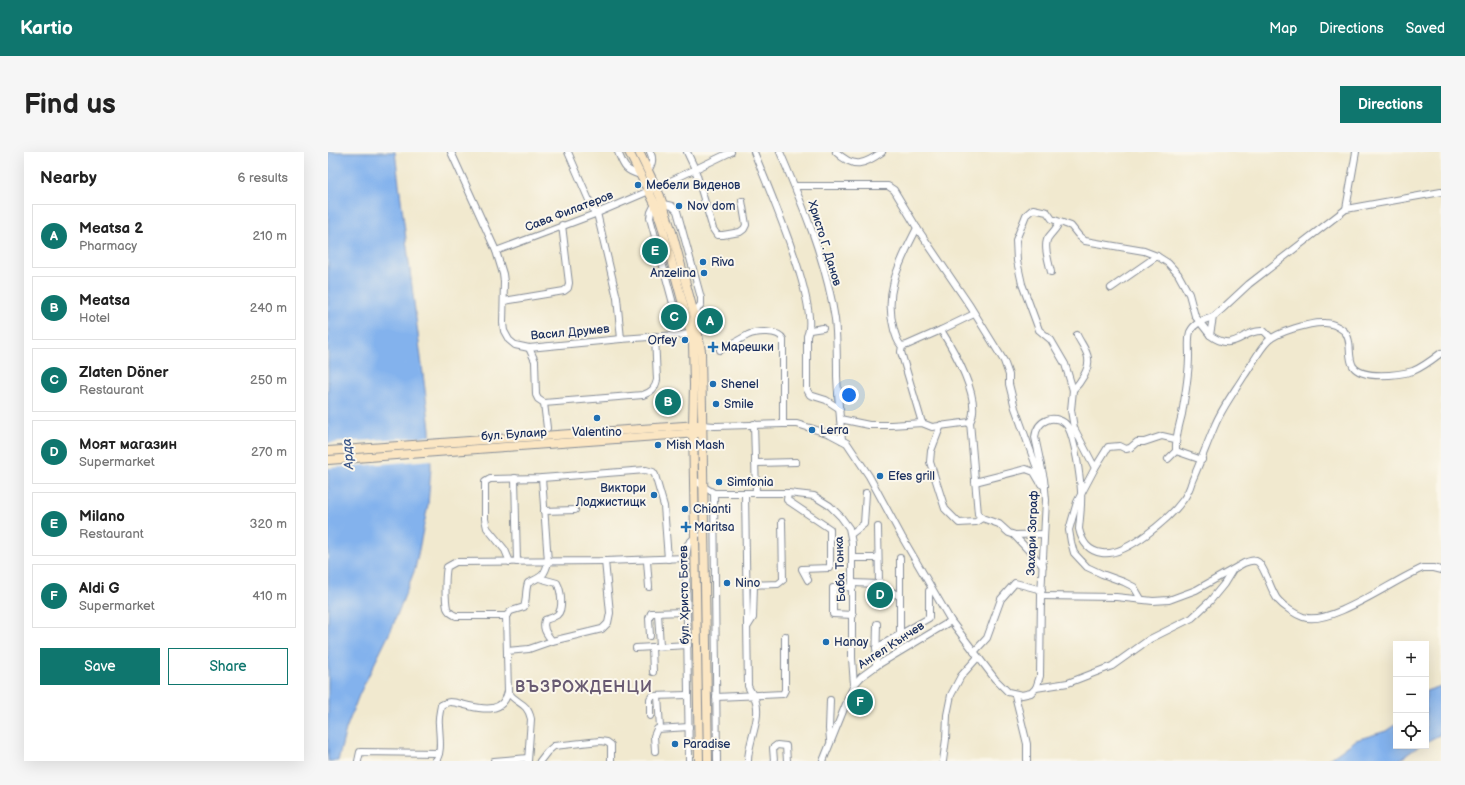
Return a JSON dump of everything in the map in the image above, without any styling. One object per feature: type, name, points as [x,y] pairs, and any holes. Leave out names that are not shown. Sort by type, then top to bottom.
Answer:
[{"type":"main road","name":"бул. Христо Ботев","points":[[629,152],[653,189],[672,232],[700,342],[702,359],[708,761]]},
{"type":"main road","name":"бул. Христо Ботев","points":[[639,152],[644,173]]},
{"type":"main road","name":"бул. Христо Ботев","points":[[659,204],[662,226],[693,343],[693,429],[699,761]]},
{"type":"main road","name":"бул. Булаир","points":[[328,452],[515,442],[702,428]]},
{"type":"main road","name":"бул. Булаир","points":[[328,460],[515,442]]},
{"type":"street","name":"Васил Друмев","points":[[451,152],[496,251],[503,274],[503,323],[509,340],[515,345],[528,348],[691,334]]},
{"type":"street","points":[[568,152],[596,213],[617,298],[621,339]]},
{"type":"street","points":[[618,152],[626,169],[630,172],[644,173],[652,162],[653,157],[650,152]]},
{"type":"street","points":[[687,152],[695,169],[713,230],[717,235],[740,232],[744,229],[746,225],[742,201]]},
{"type":"street","name":"Сава Филатеров","points":[[496,251],[596,213],[653,189],[730,152]]},
{"type":"street","points":[[754,152],[799,268],[810,318],[810,330],[807,336],[807,390],[810,395],[826,400],[840,409]]},
{"type":"street","name":"Христо Г. Данов","points":[[780,152],[796,186],[825,271],[837,337],[837,377],[842,440]]},
{"type":"street","points":[[836,152],[848,162],[857,164],[864,163],[882,152]]},
{"type":"street","points":[[1346,209],[1356,152]]},
{"type":"street","points":[[796,186],[888,186],[892,188],[917,228],[970,306],[1004,361],[1016,408],[1039,474],[1044,483]]},
{"type":"street","points":[[1168,459],[1176,451],[1176,439],[1189,375],[1189,334],[1193,327],[1200,322],[1213,317],[1249,284],[1346,209],[1441,192]]},
{"type":"street","points":[[1095,468],[1074,428],[1071,410],[1073,390],[1065,364],[1051,340],[1039,330],[1022,284],[1017,261],[1016,240],[1026,215],[1033,209],[1047,212],[1052,219],[1071,226],[1085,241],[1144,251],[1168,262],[1178,274],[1189,294],[1195,316],[1210,335],[1221,342],[1226,343],[1234,341],[1259,330],[1264,331],[1271,338],[1280,333],[1312,325],[1324,323],[1331,324],[1343,331],[1347,336],[1351,360],[1355,368],[1362,374],[1371,375],[1393,374],[1413,370],[1431,361],[1441,353]]},
{"type":"street","points":[[1051,272],[1045,246],[1047,239],[1058,226],[1059,222]]},
{"type":"street","points":[[504,301],[564,291],[568,288],[569,283],[562,225]]},
{"type":"street","points":[[902,346],[898,343],[891,317],[890,296],[895,277],[917,228]]},
{"type":"street","points":[[1111,288],[1157,256]]},
{"type":"street","points":[[902,346],[941,330],[974,314]]},
{"type":"street","points":[[1210,335],[1213,317]]},
{"type":"street","points":[[810,330],[823,328]]},
{"type":"street","points":[[941,330],[954,351],[964,373],[974,408],[973,417],[970,422],[978,514],[982,518],[999,524],[1009,533],[1014,535],[1043,566]]},
{"type":"street","points":[[720,350],[753,333],[775,333],[781,336],[783,339],[783,424]]},
{"type":"street","points":[[1073,390],[1079,383],[1087,368],[1088,361],[1087,355],[1077,335]]},
{"type":"street","points":[[528,348],[535,361],[536,395],[538,399],[544,403],[643,395],[652,391],[656,386],[655,336]]},
{"type":"street","name":"Захари Зограф","points":[[1036,688],[1040,676],[1041,593],[1046,500],[1036,447],[1036,431],[1042,422],[1049,419],[1056,419],[1062,421],[1068,426],[1077,463],[1081,492],[1080,529],[1085,544],[1090,549],[1101,553],[1118,551],[1139,540],[1184,500],[1202,460],[1217,418],[1257,356],[1271,338]]},
{"type":"street","points":[[902,346],[901,352],[922,423]]},
{"type":"street","points":[[544,403],[548,428]]},
{"type":"street","points":[[840,419],[869,424],[891,425],[922,423],[932,427],[970,422]]},
{"type":"street","points":[[754,424],[756,492]]},
{"type":"street","points":[[702,428],[754,424],[807,426],[847,443],[869,476],[950,621],[1000,686],[1015,695],[1026,695],[1031,693],[1036,688],[1068,683],[1112,666],[1150,639],[1192,618],[1210,601],[1224,584],[1232,571]]},
{"type":"street","points":[[942,425],[929,456],[945,509],[959,523],[976,522],[982,518]]},
{"type":"street","points":[[1141,599],[1134,587],[1087,566],[1074,553],[1069,530],[1081,492],[1089,481],[1108,447],[1120,446],[1126,449],[1130,448],[1137,442],[1144,442],[1162,436],[1176,439]]},
{"type":"street","points":[[1176,451],[1202,460]]},
{"type":"street","points":[[755,462],[796,462]]},
{"type":"street","points":[[975,482],[1026,469],[1034,472],[1041,484],[1044,483]]},
{"type":"street","points":[[510,562],[501,545],[487,528],[485,519],[484,488],[485,482],[490,478],[542,478],[649,470],[655,475],[664,506],[668,559]]},
{"type":"street","points":[[515,478],[517,562]]},
{"type":"street","points":[[542,478],[548,562],[546,570],[539,578],[528,583],[524,607],[511,611],[506,616],[456,616],[451,614],[447,608],[445,575],[447,567],[456,562],[548,562],[686,558]]},
{"type":"street","points":[[694,479],[714,493],[717,761]]},
{"type":"street","name":"Баба Тонка","points":[[714,493],[756,492],[807,495],[822,501],[835,510],[841,517],[849,528],[851,534],[853,585],[852,658],[854,685]]},
{"type":"street","points":[[745,493],[751,585],[748,626],[748,686],[756,701],[756,726],[750,745],[748,761]]},
{"type":"street","points":[[788,493],[787,500],[830,529],[830,568],[802,569],[808,580]]},
{"type":"street","points":[[851,534],[864,524],[866,493]]},
{"type":"street","points":[[544,511],[575,510]]},
{"type":"street","points":[[751,585],[778,584],[783,580],[782,522]]},
{"type":"street","points":[[878,527],[879,584]]},
{"type":"street","points":[[689,761],[686,558],[688,544],[696,535],[704,534]]},
{"type":"street","points":[[1014,535],[1044,534]]},
{"type":"street","points":[[852,558],[878,558]]},
{"type":"street","points":[[900,558],[900,635]]},
{"type":"street","points":[[647,560],[649,587]]},
{"type":"street","points":[[507,650],[529,649],[552,641],[602,629],[608,623],[610,613],[605,561]]},
{"type":"street","points":[[943,761],[947,715],[951,695],[961,676],[987,638],[1001,599],[1014,583],[1041,593],[1116,597],[1153,601],[1169,600],[1183,596],[1250,561],[1255,561],[1259,562],[1278,600],[1295,613],[1311,619],[1334,613],[1418,570],[1428,568],[1441,570]]},
{"type":"street","points":[[539,578],[557,583],[560,588],[560,611],[557,615],[545,620],[544,625],[544,630],[552,641]]},
{"type":"street","points":[[853,615],[833,614],[833,588],[853,585],[879,584],[900,596]]},
{"type":"street","points":[[876,648],[929,618],[929,591]]},
{"type":"street","points":[[650,636],[649,615],[651,613],[686,612]]},
{"type":"street","points":[[658,613],[660,646]]},
{"type":"street","points":[[358,761],[360,752],[438,758],[440,735],[439,715],[441,705],[450,702],[480,708],[500,707],[506,700],[508,692],[506,616]]},
{"type":"street","name":"Ангел Кънчев","points":[[823,761],[854,685],[861,677],[876,666],[950,621]]},
{"type":"street","points":[[876,666],[877,624]]},
{"type":"street","points":[[716,697],[780,695],[785,693],[785,636]]},
{"type":"street","points":[[636,648],[688,645]]},
{"type":"street","points":[[652,647],[653,672]]},
{"type":"street","points":[[494,761],[528,759],[531,719],[529,712],[525,706],[513,700],[508,692]]},
{"type":"street","points":[[650,716],[651,698],[658,696],[688,695]]},
{"type":"street","points":[[1015,695],[1027,744],[1027,761]]},
{"type":"street","points":[[658,696],[660,728]]},
{"type":"street","points":[[830,700],[830,741]]},
{"type":"street","points":[[655,751],[654,733],[657,729],[689,727]]},
{"type":"street","points":[[540,761],[554,746],[600,741],[607,742],[611,745],[611,761]]},
{"type":"street","points":[[774,761],[773,748],[777,745],[786,746],[787,761]]},
{"type":"water","name":"Арда","points":[[328,152],[395,152],[430,429],[431,468],[428,505],[415,569],[392,628],[359,695],[346,729],[338,761],[328,761]]},
{"type":"water","points":[[1441,686],[1441,734],[1429,740],[1429,713],[1429,690]]},
{"type":"water","points":[[1393,726],[1393,749],[1415,749],[1398,761],[1324,761],[1334,756],[1356,740],[1386,731]]},
{"type":"pier","points":[[432,436],[433,460],[328,468],[328,443]]},
{"type":"place","name":"Мебели Виденов","points":[[638,185]]},
{"type":"place","name":"Nov dom","points":[[679,206]]},
{"type":"place","name":"Milano","points":[[655,251]]},
{"type":"place","name":"Riva","points":[[703,262]]},
{"type":"place","name":"Anzelina","points":[[704,273]]},
{"type":"place","name":"Zlaten Döner","points":[[674,317]]},
{"type":"place","name":"Meatsa 2","points":[[710,321]]},
{"type":"place","name":"Orfey","points":[[685,340]]},
{"type":"place","name":"Марешки","points":[[713,347]]},
{"type":"place","name":"Shenel","points":[[713,384]]},
{"type":"place","name":"Meatsa","points":[[668,402]]},
{"type":"place","name":"Smile","points":[[716,404]]},
{"type":"place","name":"Valentino","points":[[597,418]]},
{"type":"place","name":"Lerra","points":[[812,430]]},
{"type":"place","name":"Mish Mash","points":[[658,445]]},
{"type":"place","name":"Efes grill","points":[[880,476]]},
{"type":"place","name":"Simfonia","points":[[719,482]]},
{"type":"place","name":"Виктори Лоджистищк","points":[[654,495]]},
{"type":"place","name":"Chianti","points":[[685,509]]},
{"type":"place","name":"Maritsa","points":[[686,527]]},
{"type":"place","name":"Nino","points":[[727,583]]},
{"type":"place","name":"Моят магазин","points":[[880,595]]},
{"type":"place","name":"Hanay","points":[[826,642]]},
{"type":"place","name":"Aldi G","points":[[860,702]]},
{"type":"place","name":"Paradise","points":[[675,744]]},
{"type":"district","name":"ВЪЗРОЖДЕНЦИ","points":[[584,686]]}]
